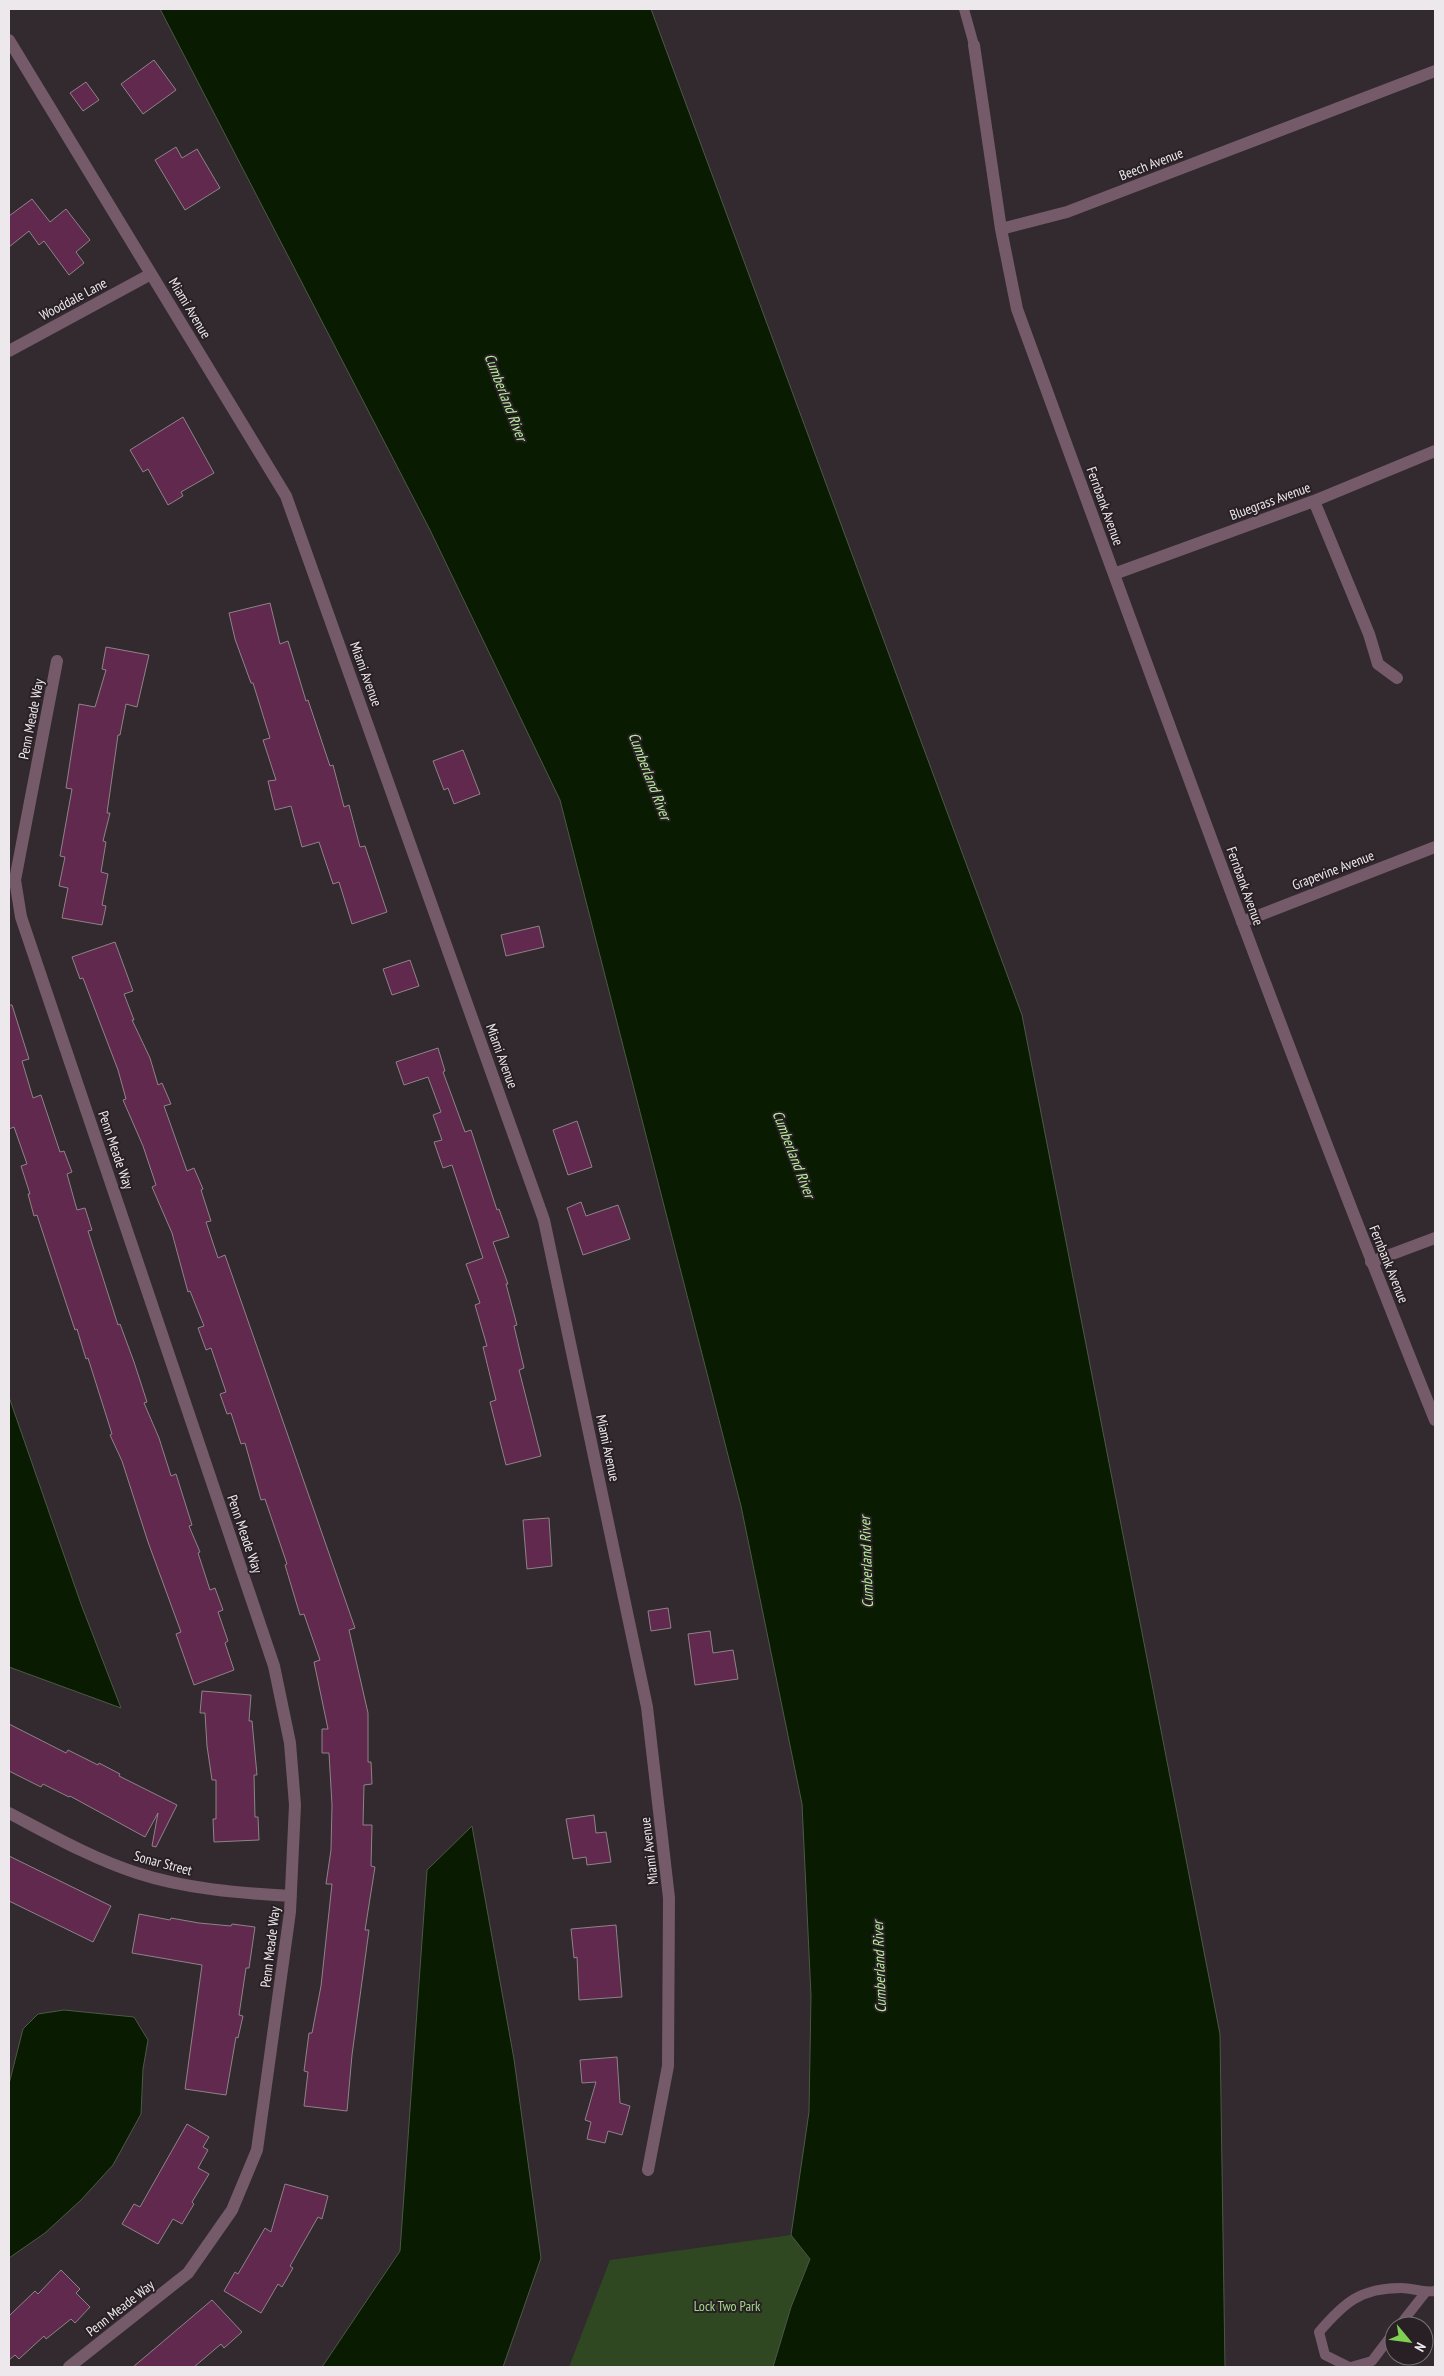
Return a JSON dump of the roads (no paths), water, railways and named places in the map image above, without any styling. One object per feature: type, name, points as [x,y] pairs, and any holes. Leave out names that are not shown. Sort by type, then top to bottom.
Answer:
[{"type":"street","name":"Miami Avenue","points":[[9,40],[286,496],[544,1220],[647,1707],[670,1898],[668,2066],[648,2170]]},
{"type":"street","points":[[974,45],[1001,229]]},
{"type":"street","name":"Beech Avenue","points":[[1001,229],[1067,212],[1435,71]]},
{"type":"street","name":"Fernbank Avenue","points":[[1001,229],[1017,309],[1242,922],[1371,1262],[1435,1420]]},
{"type":"street","name":"Wooddale Lane","points":[[9,351],[151,274]]},
{"type":"street","name":"Bluegrass Avenue","points":[[1114,574],[1314,501],[1435,451]]},
{"type":"street","points":[[1314,501],[1369,634],[1378,664],[1397,678]]},
{"type":"street","name":"Penn Meade Way","points":[[57,661],[12,880],[21,916],[274,1666],[290,1743],[294,1796],[291,1896],[257,2150],[232,2210],[188,2273],[69,2367]]},
{"type":"street","name":"Grapevine Avenue","points":[[1242,922],[1435,847]]},
{"type":"street","points":[[1371,1262],[1435,1238]]},
{"type":"street","name":"Sonar Street","points":[[9,1813],[66,1842],[136,1873],[198,1888],[291,1896]]},
{"type":"lane","points":[[964,9],[974,45]]},
{"type":"lane","points":[[1384,2345],[1372,2361],[1350,2367],[1325,2355],[1319,2332],[1338,2310],[1364,2292],[1402,2288],[1430,2292]]},
{"type":"lane","points":[[1407,2316],[1430,2292]]},
{"type":"water","name":"Cumberland River","points":[[160,9],[651,9],[1022,1015],[1220,2034],[1225,2367],[773,2367],[791,2307],[810,2259],[791,2235],[809,2112],[811,1996],[802,1804],[741,1506],[560,800],[430,530]]},
{"type":"water","points":[[9,1397],[81,1604],[121,1708],[9,1667]]},
{"type":"water","points":[[472,1826],[514,2059],[541,2258],[503,2367],[322,2367],[400,2251],[427,1870]]},
{"type":"water","points":[[64,2010],[134,2017],[148,2040],[143,2069],[141,2114],[113,2165],[81,2200],[45,2233],[9,2258],[9,2084],[23,2029],[38,2014]]},
{"type":"park label","name":"Lock Two Park","points":[[727,2306]]}]
